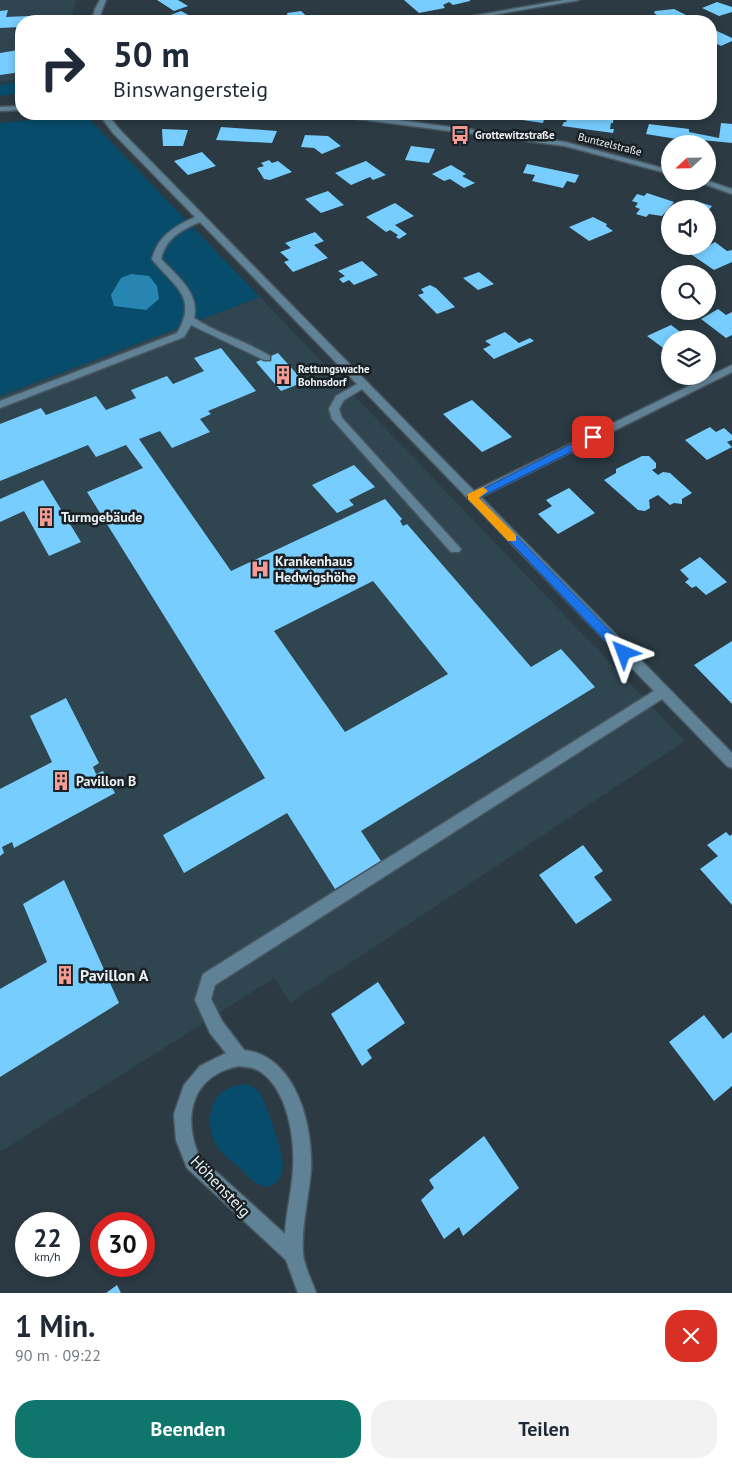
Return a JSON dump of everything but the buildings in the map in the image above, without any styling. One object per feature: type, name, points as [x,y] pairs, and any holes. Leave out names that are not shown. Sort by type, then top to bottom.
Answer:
[{"type":"street","points":[[96,15],[103,0]]},
{"type":"street","points":[[531,0],[538,6]]},
{"type":"street","points":[[484,15],[576,0]]},
{"type":"street","points":[[0,109],[15,108]]},
{"type":"street","points":[[106,120],[732,762]]},
{"type":"street","name":"Buntzelstraße","points":[[386,120],[565,144],[661,170]]},
{"type":"street","points":[[716,186],[732,192]]},
{"type":"street","points":[[0,405],[181,335],[191,320],[190,298],[156,259],[158,246],[179,228],[201,218]]},
{"type":"street","points":[[191,320],[203,330],[252,347],[267,358]]},
{"type":"street","points":[[472,497],[732,368]]},
{"type":"street","points":[[362,384],[340,398],[334,409],[337,419],[455,549]]},
{"type":"street","points":[[240,1058],[216,1027],[203,1000],[209,980],[663,692]]},
{"type":"street","name":"Höhensteig","points":[[294,1255],[193,1162],[185,1144],[181,1124],[185,1104],[193,1085],[206,1071],[223,1061],[240,1058],[258,1060],[273,1070],[284,1085],[296,1119],[302,1157],[294,1255],[307,1293]]},
{"type":"shaded area","points":[[0,0],[76,0],[72,15],[15,15],[15,80],[0,82]]},
{"type":"shaded area","points":[[15,82],[15,94],[0,96],[0,85]]},
{"type":"shaded area","points":[[32,120],[90,120],[260,297],[0,396],[0,123]]},
{"type":"shaded area","points":[[131,274],[149,276],[157,286],[159,299],[146,310],[114,306],[111,295],[121,278]]},
{"type":"shaded area","name":"Krankenhaus Hedwigshöhe","points":[[260,297],[685,741],[290,1003],[274,978],[0,1152],[0,396]]},
{"type":"shaded area","points":[[242,1084],[254,1087],[259,1092],[266,1106],[277,1139],[283,1169],[278,1181],[272,1186],[259,1185],[253,1181],[222,1153],[212,1137],[210,1117],[213,1103],[223,1091]]},
{"type":"slow traffic","points":[[483,491],[472,497],[512,538]]},
{"type":"place","name":"Grottewitzstraße","points":[[460,135]]},
{"type":"place","name":"Rettungswache Bohnsdorf","points":[[283,375]]},
{"type":"place","name":"Turmgebäude","points":[[46,517]]},
{"type":"place","name":"Krankenhaus Hedwigshöhe","points":[[260,569]]},
{"type":"place","name":"Pavillon B","points":[[61,781]]},
{"type":"place","name":"Pavillon A","points":[[65,975]]},
{"type":"route","points":[[593,437],[472,497],[624,653]]}]
